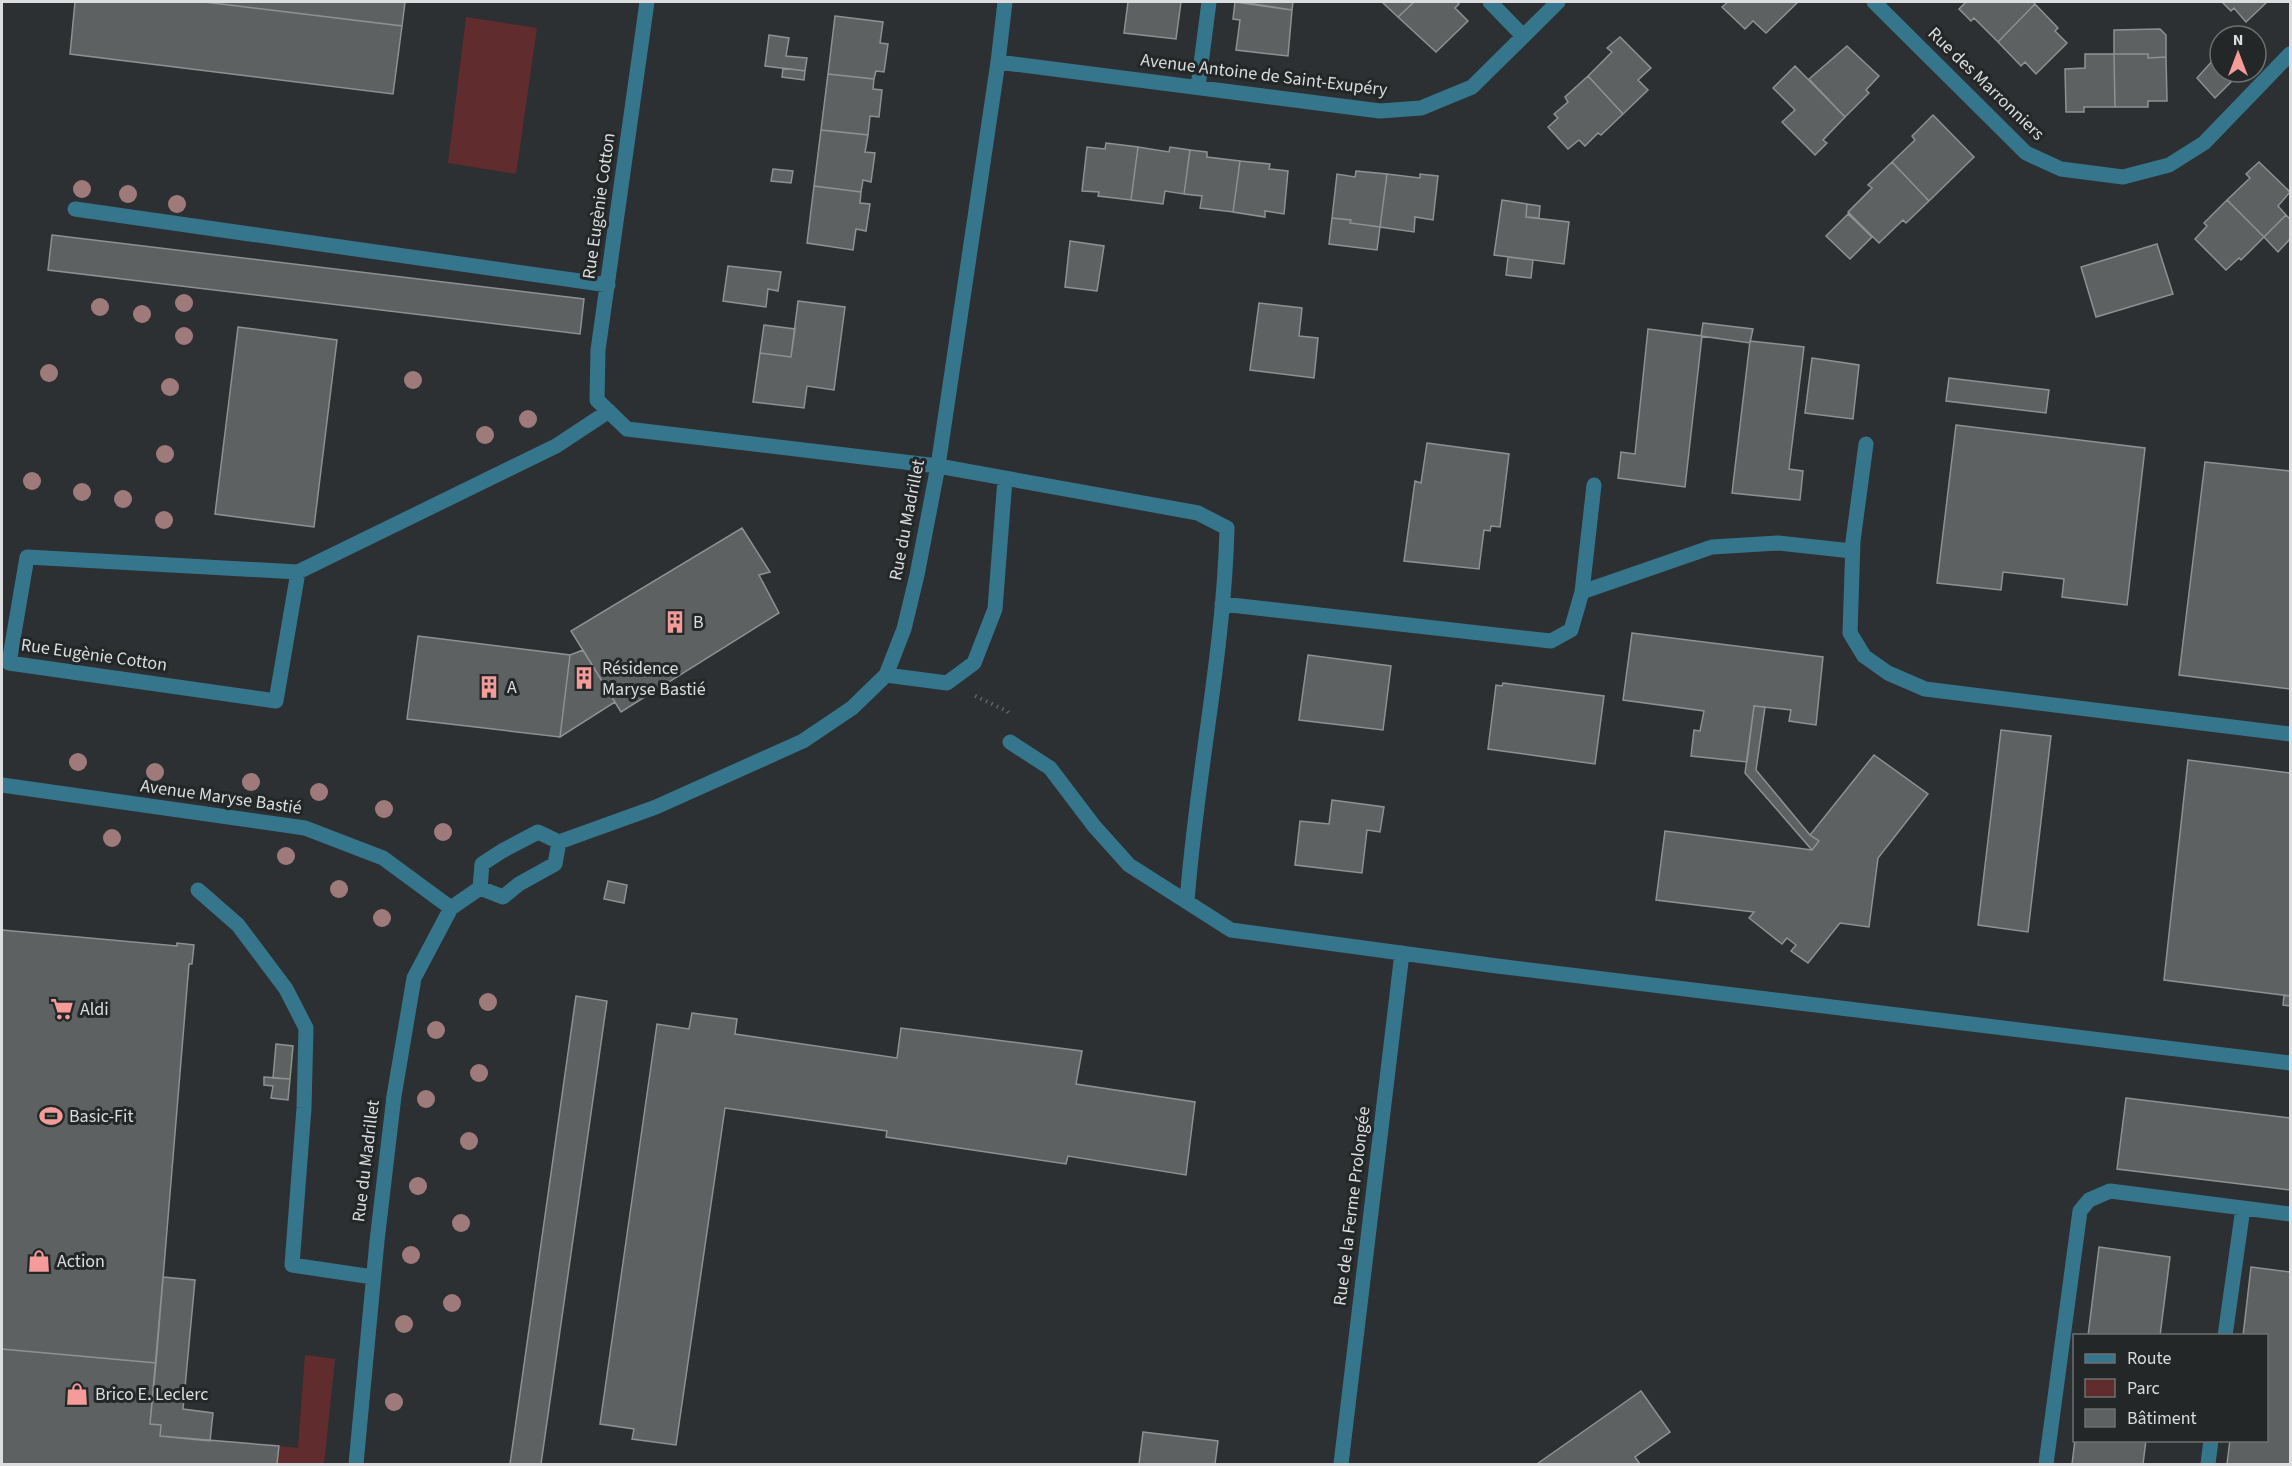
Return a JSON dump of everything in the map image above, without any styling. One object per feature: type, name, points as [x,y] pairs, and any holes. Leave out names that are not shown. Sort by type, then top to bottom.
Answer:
[{"type":"street","name":"Rue Eugènie Cotton","points":[[647,2],[598,350],[597,400],[627,429],[938,466],[1198,513],[1227,528],[1222,604]]},
{"type":"street","name":"Rue du Madrillet","points":[[560,842],[656,807],[803,741],[852,708],[886,675],[904,629],[938,466],[1005,2]]},
{"type":"street","points":[[1198,87],[1209,2]]},
{"type":"street","points":[[1490,2],[1523,36]]},
{"type":"street","name":"Avenue Antoine de Saint-Exupéry","points":[[998,62],[1380,111],[1420,108],[1472,87],[1558,2]]},
{"type":"street","name":"Rue des Marronniers","points":[[1874,2],[2026,153],[2061,169],[2123,177],[2169,165],[2205,143],[2290,54]]},
{"type":"street","points":[[75,209],[608,285]]},
{"type":"street","name":"Rue Eugènie Cotton","points":[[298,572],[276,701],[9,663],[27,557],[298,572],[556,446],[609,411]]},
{"type":"street","points":[[1866,444],[1852,551],[1850,633],[1864,656],[1888,673],[1925,688],[2290,734]]},
{"type":"street","points":[[886,675],[947,683],[974,663],[995,609],[1005,479]]},
{"type":"street","points":[[1187,902],[1222,604],[1551,641],[1571,630],[1582,592],[1594,485]]},
{"type":"street","points":[[1582,592],[1712,547],[1778,543],[1852,551]]},
{"type":"street","points":[[1010,742],[1050,768],[1094,826],[1129,865],[1231,930],[1497,966],[2290,1063]]},
{"type":"street","name":"Avenue Maryse Bastié","points":[[2,785],[305,828],[383,858],[451,908]]},
{"type":"street","points":[[538,832],[560,842],[555,864],[519,884],[503,897],[480,888],[482,864],[502,851],[538,832]]},
{"type":"street","name":"Rue du Madrillet","points":[[356,1464],[373,1276],[394,1096],[414,978],[451,908],[480,888]]},
{"type":"street","points":[[198,890],[238,926],[286,989],[306,1028],[304,1108],[292,1265],[373,1276]]},
{"type":"street","name":"Rue de la Ferme Prolongée","points":[[1341,1464],[1402,952]]},
{"type":"street","points":[[2046,1464],[2080,1210],[2089,1200],[2110,1191],[2290,1214]]},
{"type":"street","points":[[2225,1334],[2243,1208]]},
{"type":"street","points":[[2208,1464],[2211,1442]]},
{"type":"path","points":[[947,683],[1006,711],[1016,722],[1010,742]]},
{"type":"green space","points":[[466,17],[537,28],[516,174],[448,163]]},
{"type":"green space","points":[[305,1355],[335,1359],[324,1464],[277,1464],[279,1446],[298,1448]]},
{"type":"building","points":[[75,2],[204,2],[402,26],[393,94],[70,54]]},
{"type":"building","points":[[204,2],[405,2],[402,26]]},
{"type":"building","points":[[1128,2],[1181,2],[1176,39],[1124,33]]},
{"type":"building","points":[[1235,2],[1292,10],[1288,56],[1236,50],[1240,20],[1233,19]]},
{"type":"building","points":[[1241,2],[1293,2],[1292,10]]},
{"type":"building","points":[[1382,2],[1414,2],[1398,17]]},
{"type":"building","points":[[1414,2],[1457,2],[1459,4],[1455,8],[1468,21],[1436,52],[1398,17]]},
{"type":"building","points":[[1728,2],[1798,2],[1766,33],[1753,21],[1745,29],[1722,7]]},
{"type":"building","points":[[1966,2],[2033,2],[2035,4],[1998,42],[1974,18],[1971,21],[1959,9]]},
{"type":"building","points":[[2222,2],[2267,2],[2246,22],[2234,8],[2231,11]]},
{"type":"building","points":[[2035,4],[2058,28],[2055,31],[2067,43],[2036,74],[2025,62],[2021,66],[1998,42]]},
{"type":"building","points":[[835,16],[883,22],[880,43],[888,44],[884,72],[876,71],[874,79],[828,74]]},
{"type":"building","points":[[2160,29],[2166,35],[2166,57],[2148,58],[2148,54],[2114,54],[2114,30]]},
{"type":"building","points":[[769,35],[789,38],[786,56],[807,58],[805,71],[765,66]]},
{"type":"building","points":[[1620,37],[1651,68],[1638,80],[1648,90],[1623,114],[1588,76],[1612,52],[1607,48]]},
{"type":"building","points":[[1847,46],[1879,76],[1866,90],[1869,93],[1845,117],[1809,79]]},
{"type":"building","points":[[2085,54],[2114,54],[2115,107],[2084,107],[2084,112],[2066,112],[2065,69],[2085,68]]},
{"type":"building","points":[[2114,54],[2148,54],[2148,58],[2166,57],[2167,101],[2148,101],[2148,107],[2115,107]]},
{"type":"building","points":[[1795,66],[1845,117],[1823,140],[1827,143],[1815,155],[1782,122],[1795,110],[1773,88]]},
{"type":"building","points":[[2208,66],[2208,84],[2229,84],[2215,98],[2197,78]]},
{"type":"building","points":[[783,68],[805,71],[804,80],[782,77]]},
{"type":"building","points":[[828,74],[874,79],[873,89],[882,90],[879,117],[870,116],[868,135],[821,130]]},
{"type":"building","points":[[1588,76],[1623,114],[1601,135],[1598,133],[1585,146],[1579,140],[1568,149],[1548,127],[1558,118],[1554,114],[1568,102],[1565,97]]},
{"type":"building","points":[[1933,115],[1974,157],[1929,201],[1892,162],[1915,140],[1912,136]]},
{"type":"building","points":[[821,130],[868,135],[865,152],[875,153],[871,182],[863,180],[861,192],[814,186]]},
{"type":"building","points":[[1106,143],[1138,147],[1131,200],[1098,196],[1099,192],[1082,191],[1087,147],[1105,149]]},
{"type":"building","points":[[1138,147],[1169,152],[1170,147],[1190,150],[1184,194],[1165,191],[1163,204],[1131,200]]},
{"type":"building","points":[[1190,150],[1207,152],[1207,157],[1240,161],[1233,212],[1200,208],[1202,196],[1184,194]]},
{"type":"building","points":[[1240,161],[1270,164],[1269,169],[1288,171],[1284,214],[1265,211],[1265,217],[1233,212]]},
{"type":"building","points":[[1892,162],[1929,201],[1906,223],[1903,220],[1879,243],[1848,212],[1872,188],[1868,185]]},
{"type":"building","points":[[2259,162],[2290,192],[2278,206],[2286,215],[2264,237],[2227,200],[2250,178],[2246,174]]},
{"type":"building","points":[[773,169],[793,171],[791,183],[771,181]]},
{"type":"building","points":[[1356,171],[1387,174],[1380,227],[1332,218],[1337,174],[1355,177]]},
{"type":"building","points":[[1387,174],[1420,178],[1420,174],[1438,176],[1433,220],[1415,217],[1414,232],[1380,227]]},
{"type":"building","points":[[814,186],[861,192],[860,203],[870,204],[866,231],[856,229],[853,250],[807,243]]},
{"type":"building","points":[[1502,200],[1527,204],[1526,217],[1569,222],[1564,264],[1494,255]]},
{"type":"building","points":[[2227,200],[2264,237],[2241,260],[2239,258],[2226,270],[2195,239],[2207,226],[2204,223]]},
{"type":"building","points":[[1527,204],[1540,206],[1539,218],[1526,217]]},
{"type":"building","points":[[1848,214],[1872,237],[1850,259],[1826,236]]},
{"type":"building","points":[[2286,215],[2290,219],[2290,239],[2278,252],[2264,237]]},
{"type":"building","points":[[1332,218],[1380,227],[1377,250],[1329,244]]},
{"type":"building","points":[[52,235],[584,299],[580,334],[48,270]]},
{"type":"building","points":[[1070,241],[1104,246],[1097,291],[1065,287]]},
{"type":"building","points":[[2157,244],[2173,294],[2096,317],[2081,267]]},
{"type":"building","points":[[1508,257],[1533,260],[1531,278],[1506,275]]},
{"type":"building","points":[[728,266],[781,272],[778,291],[768,289],[766,307],[723,301]]},
{"type":"building","points":[[798,301],[845,307],[834,390],[807,386],[804,408],[753,402],[760,353],[791,357]]},
{"type":"building","points":[[1259,303],[1302,308],[1299,336],[1318,338],[1314,378],[1250,370]]},
{"type":"building","points":[[1703,323],[1753,329],[1750,343],[1701,336]]},
{"type":"building","points":[[764,325],[795,329],[791,357],[760,353]]},
{"type":"building","points":[[238,327],[337,340],[314,527],[215,514]]},
{"type":"building","points":[[1648,329],[1702,336],[1685,487],[1618,478],[1621,452],[1635,454]]},
{"type":"building","points":[[1750,341],[1804,347],[1789,469],[1803,471],[1800,500],[1732,493]]},
{"type":"building","points":[[1812,358],[1859,365],[1853,419],[1805,413]]},
{"type":"building","points":[[1949,378],[2049,390],[2046,413],[1946,401]]},
{"type":"building","points":[[1956,425],[2145,448],[2127,605],[2062,597],[2064,579],[2003,572],[2001,590],[1937,583]]},
{"type":"building","points":[[1427,443],[1509,454],[1500,527],[1491,526],[1490,531],[1484,530],[1479,569],[1404,561],[1415,481],[1421,483]]},
{"type":"building","points":[[2205,462],[2290,471],[2290,689],[2179,675]]},
{"type":"building","name":"B","points":[[742,528],[770,572],[759,575],[779,613],[621,712],[571,631]]},
{"type":"building","points":[[1632,633],[1823,657],[1816,725],[1789,721],[1791,710],[1754,706],[1747,762],[1691,756],[1694,730],[1700,731],[1704,711],[1623,700]]},
{"type":"building","name":"A","points":[[418,636],[570,655],[560,737],[407,719]]},
{"type":"building","name":"Résidence Maryse Bastié","points":[[583,650],[615,702],[560,737],[570,655]]},
{"type":"building","points":[[1308,655],[1391,666],[1383,730],[1299,720]]},
{"type":"building","points":[[1503,683],[1604,696],[1595,764],[1488,749],[1496,685],[1502,686]]},
{"type":"building","points":[[1754,706],[1765,707],[1756,770],[1810,835],[1819,841],[1812,850],[1745,773]]},
{"type":"building","points":[[2001,730],[2051,736],[2028,932],[1978,925]]},
{"type":"building","points":[[1874,755],[1928,794],[1878,858],[1869,927],[1840,923],[1808,963],[1791,951],[1796,945],[1787,938],[1782,944],[1749,918],[1754,912],[1656,900],[1665,831],[1812,850],[1819,841],[1810,835]]},
{"type":"building","points":[[2188,760],[2290,773],[2290,996],[2164,980]]},
{"type":"building","points":[[1332,800],[1384,807],[1380,832],[1367,830],[1362,873],[1295,865],[1300,821],[1329,824]]},
{"type":"building","points":[[608,881],[627,885],[624,903],[604,899]]},
{"type":"building","points":[[2,930],[177,946],[177,943],[194,945],[192,964],[189,964],[156,1363],[2,1349]]},
{"type":"building","points":[[2284,995],[2290,996],[2290,1006],[2283,1005]]},
{"type":"building","points":[[576,996],[607,1001],[541,1464],[510,1464]]},
{"type":"building","points":[[692,1013],[737,1019],[735,1034],[897,1058],[901,1028],[1082,1051],[1076,1084],[1195,1102],[1186,1175],[1068,1156],[1066,1164],[886,1137],[887,1131],[725,1108],[676,1445],[632,1439],[634,1429],[600,1424],[657,1024],[689,1029]]},
{"type":"building","points":[[276,1044],[293,1046],[290,1079],[273,1078]]},
{"type":"building","points":[[264,1077],[290,1079],[288,1100],[271,1098],[273,1086],[264,1085]]},
{"type":"building","points":[[2126,1098],[2290,1118],[2290,1190],[2117,1169]]},
{"type":"building","points":[[2099,1247],[2170,1257],[2160,1334],[2088,1334]]},
{"type":"building","points":[[2251,1267],[2290,1272],[2290,1464],[2227,1464],[2230,1442],[2268,1442],[2268,1334],[2243,1334]]},
{"type":"building","points":[[163,1277],[195,1280],[183,1409],[213,1413],[210,1441],[160,1436],[161,1425],[150,1424]]},
{"type":"building","name":"Brico E. Leclerc","points":[[2,1349],[156,1363],[150,1424],[161,1425],[160,1436],[279,1446],[277,1464],[2,1464]]},
{"type":"building","points":[[1641,1391],[1670,1432],[1635,1457],[1640,1464],[1537,1464]]},
{"type":"building","points":[[1143,1432],[1218,1441],[1215,1464],[1139,1464]]},
{"type":"building","points":[[2075,1442],[2146,1442],[2143,1464],[2072,1464]]},
{"type":"place","name":"B","points":[[675,622]]},
{"type":"place","name":"Résidence Maryse Bastié","points":[[584,678]]},
{"type":"place","name":"A","points":[[489,687]]},
{"type":"place","name":"Aldi","points":[[62,1009]]},
{"type":"place","name":"Basic-Fit","points":[[51,1116]]},
{"type":"place","name":"Action","points":[[39,1261]]},
{"type":"place","name":"Brico E. Leclerc","points":[[77,1394]]}]
